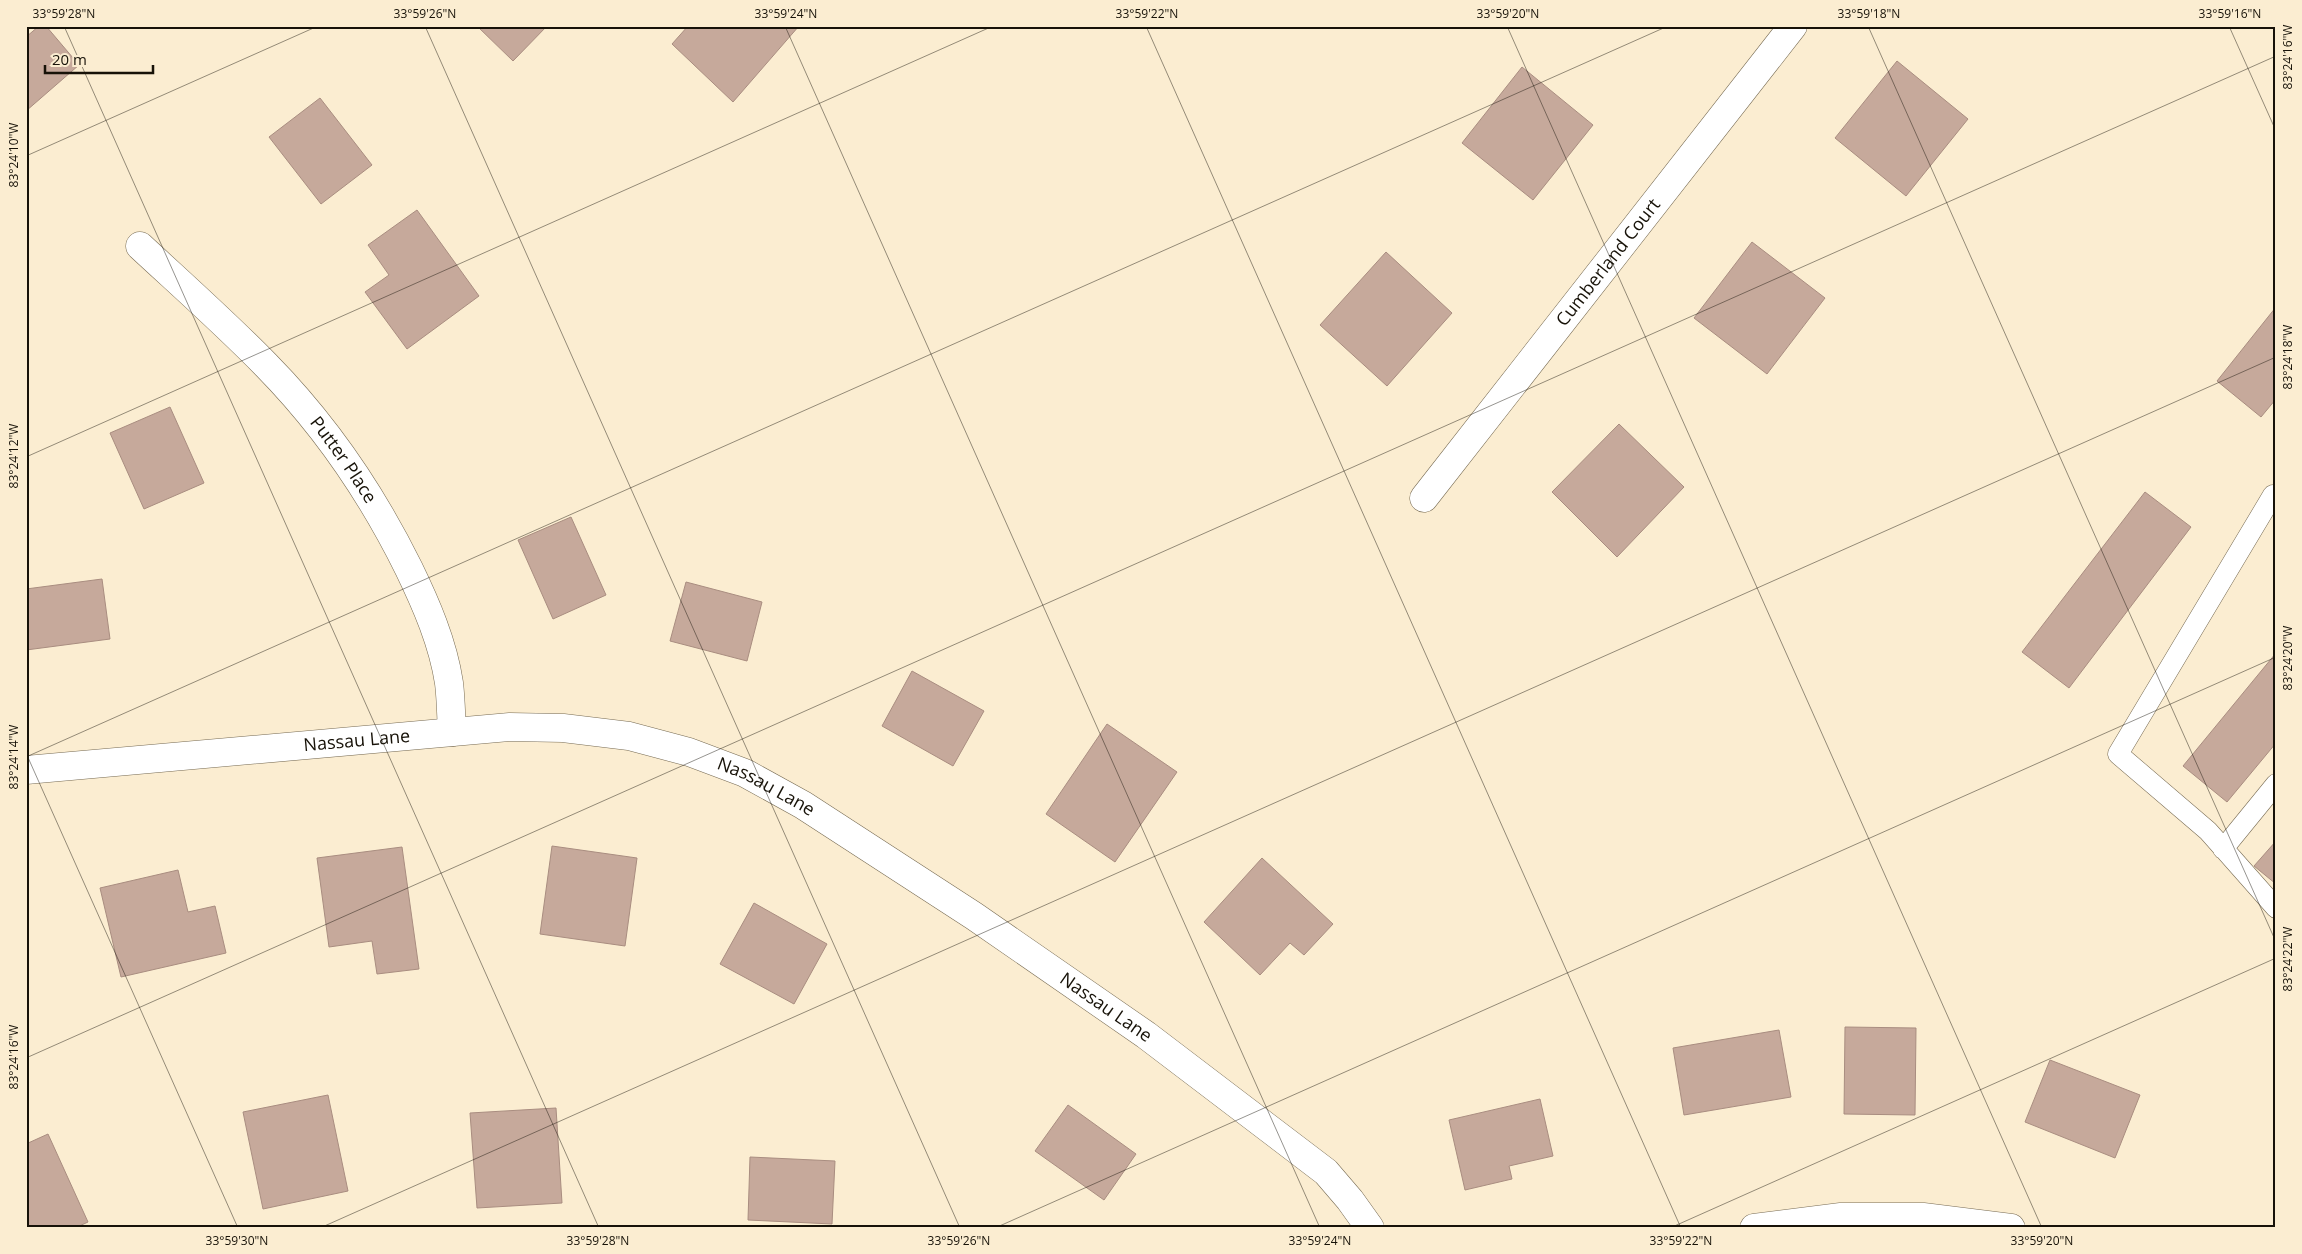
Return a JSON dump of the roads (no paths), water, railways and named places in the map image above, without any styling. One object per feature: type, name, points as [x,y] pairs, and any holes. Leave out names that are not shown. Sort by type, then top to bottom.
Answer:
[{"type":"street","name":"Cumberland Court","points":[[1424,498],[1793,26]]},
{"type":"street","name":"Putter Place","points":[[140,246],[267,366],[316,421],[359,480],[393,537],[417,586],[436,634],[448,682],[452,732]]},
{"type":"street","name":"Nassau Lane","points":[[26,770],[510,727],[563,728],[629,736],[688,752],[753,778],[803,805],[974,916],[1146,1035],[1326,1172],[1350,1200],[1370,1228]]},
{"type":"street","points":[[1754,1228],[1841,1217],[1922,1218],[2011,1228]]},
{"type":"lane","points":[[2275,495],[2118,754],[2208,831],[2276,908]]},
{"type":"lane","points":[[2223,849],[2276,784]]}]
